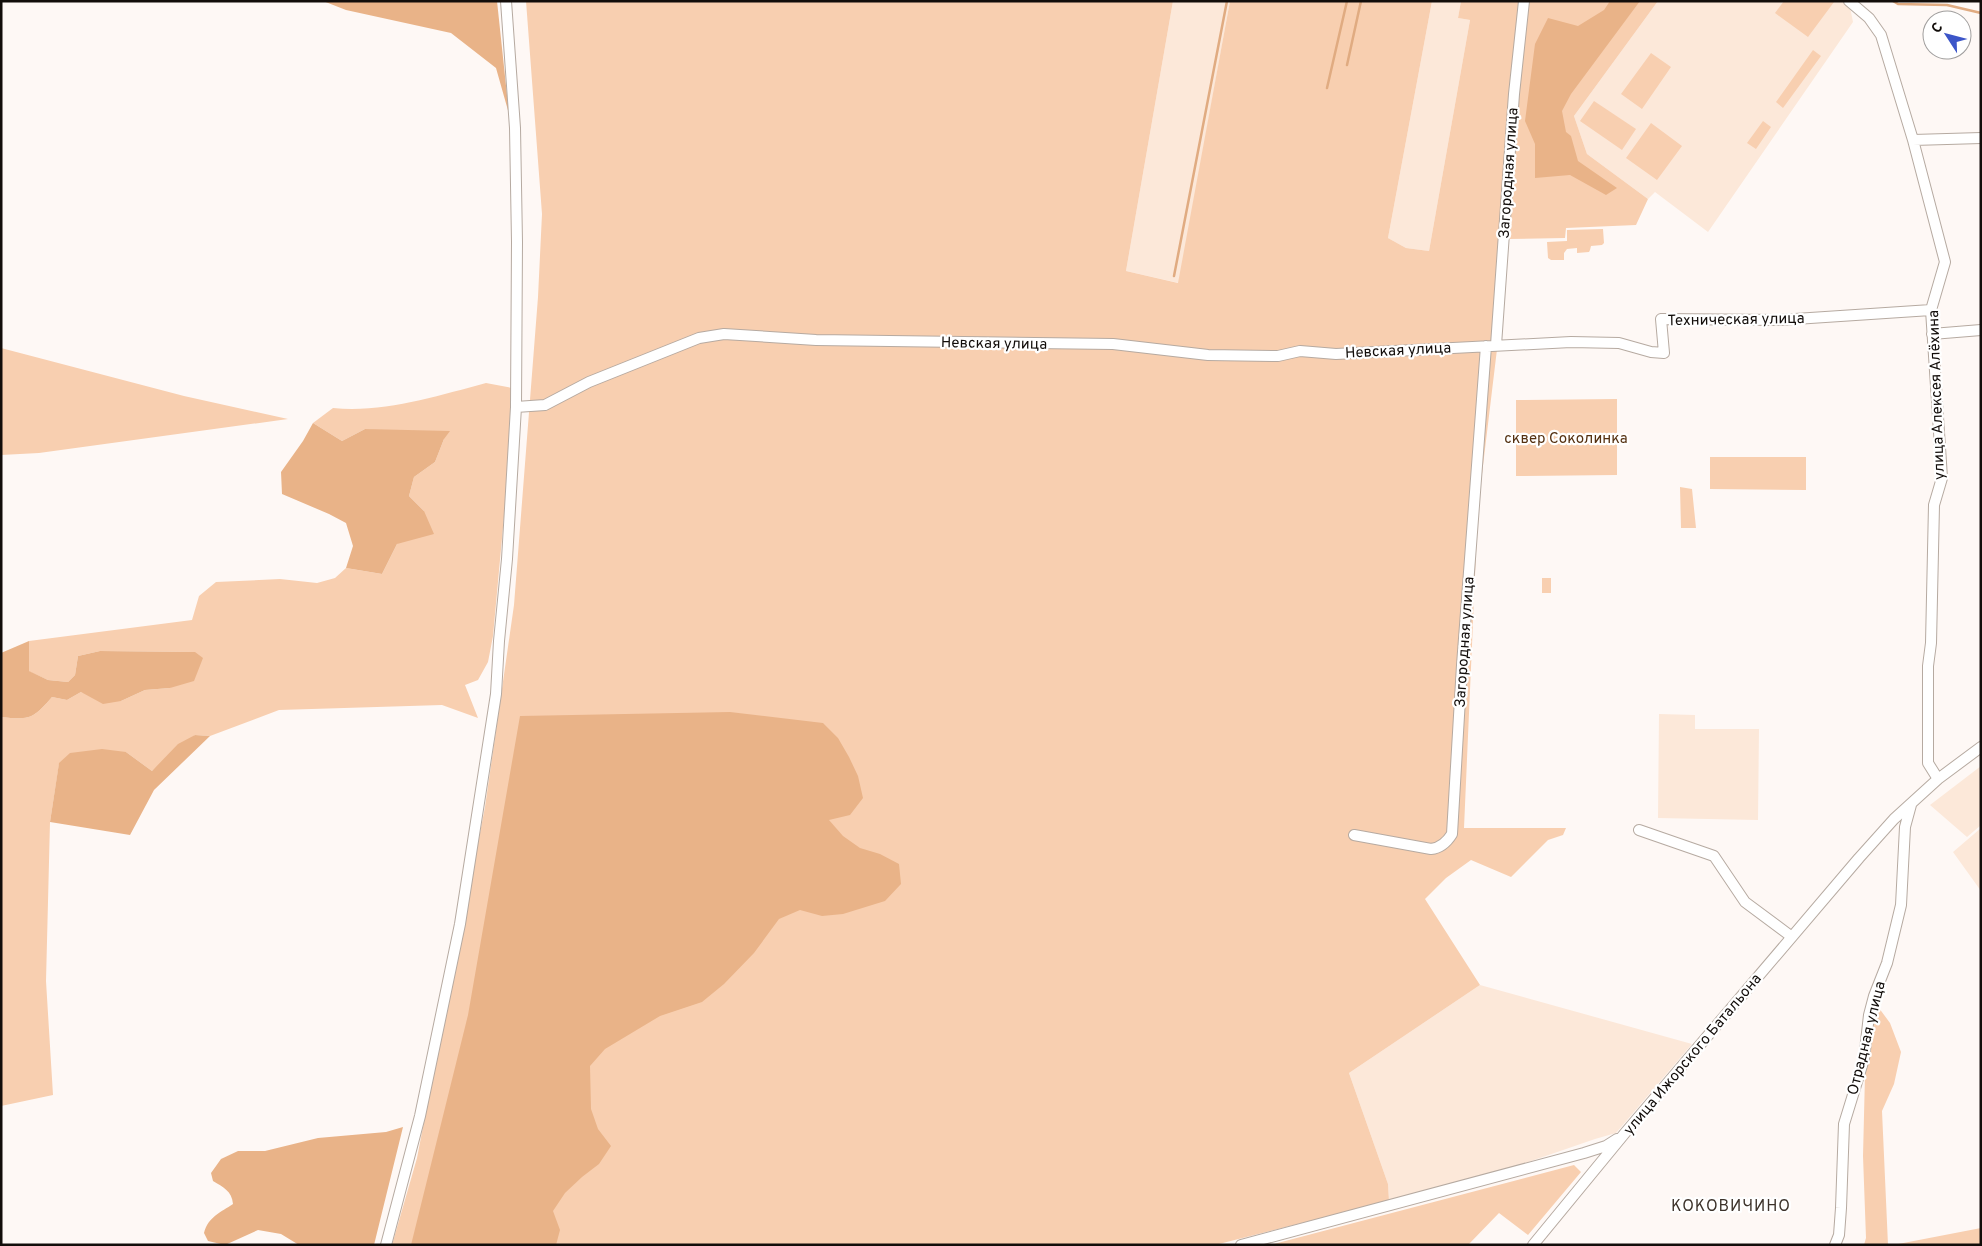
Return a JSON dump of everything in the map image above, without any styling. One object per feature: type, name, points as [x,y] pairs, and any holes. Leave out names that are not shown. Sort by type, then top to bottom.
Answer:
[{"type":"street","points":[[386,1245],[420,1116],[460,924],[496,694],[507,559],[516,407],[517,242],[515,128],[506,1]]},
{"type":"street","name":"Загородная улица","points":[[1354,836],[1431,850],[1437,849],[1448,842],[1452,834],[1462,665],[1524,1]]},
{"type":"street","name":"улица Алексея Алёхина","points":[[1849,1],[1869,18],[1881,35],[1913,140],[1945,262],[1931,310],[1942,478],[1934,506],[1931,643],[1928,666],[1928,763],[1938,779]]},
{"type":"street","points":[[1913,140],[1981,138]]},
{"type":"street","name":"Техническая улица","points":[[1491,346],[1603,342],[1619,343],[1651,352],[1664,353],[1661,319],[1780,320],[1931,310]]},
{"type":"street","points":[[1932,334],[1981,330]]},
{"type":"street","name":"Невская улица","points":[[516,407],[545,405],[589,382],[699,338],[724,334],[816,340],[1113,344],[1208,355],[1278,356],[1300,351],[1336,354],[1491,346]]},
{"type":"street","name":"улица Ижорского Батальона","points":[[1533,1245],[1625,1133],[1859,858],[1938,779],[1981,747]]},
{"type":"street","name":"Отрадная улица","points":[[1835,1245],[1839,1234],[1841,1208],[1844,1124],[1864,1059],[1869,1015],[1887,963],[1901,905],[1905,827],[1911,804]]},
{"type":"street","points":[[1639,830],[1714,856],[1745,902],[1792,937]]},
{"type":"street","points":[[1241,1245],[1584,1153],[1606,1146],[1625,1133]]},
{"type":"street","points":[[1584,1153],[1593,1172]]},
{"type":"shaded area","points":[[323,1],[497,1],[509,114],[496,68],[451,33],[346,10]]},
{"type":"shaded area","points":[[1173,1],[1230,1],[1179,283],[1126,271]]},
{"type":"shaded area","points":[[1432,1],[1461,1],[1458,18],[1470,20],[1429,251],[1406,248],[1388,238]]},
{"type":"shaded area","points":[[1610,1],[1640,1],[1571,94],[1562,111],[1566,132],[1571,136],[1578,161],[1617,188],[1606,195],[1570,175],[1535,178],[1535,144],[1525,121],[1535,44],[1548,18],[1578,26],[1604,10]]},
{"type":"shaded area","points":[[1658,1],[1842,1],[1850,7],[1853,22],[1708,232],[1655,192],[1648,199],[1587,154],[1574,116]]},
{"type":"shaded area","points":[[313,423],[342,441],[365,429],[450,431],[444,439],[435,462],[414,477],[409,496],[424,511],[434,534],[397,544],[382,574],[346,568],[353,546],[346,523],[282,494],[281,472]]},
{"type":"shaded area","points":[[29,641],[29,671],[48,680],[68,682],[75,675],[78,656],[100,651],[195,652],[203,658],[194,681],[170,688],[145,690],[121,701],[103,704],[81,692],[67,700],[52,697],[35,714],[25,718],[1,717],[1,653]]},
{"type":"shaded area","points":[[730,712],[823,723],[838,738],[858,776],[863,798],[850,815],[829,820],[843,836],[860,848],[880,854],[899,864],[901,884],[885,901],[843,914],[822,916],[800,910],[779,919],[754,953],[724,984],[702,1002],[660,1016],[605,1049],[590,1066],[591,1109],[598,1129],[611,1146],[599,1164],[565,1193],[553,1211],[560,1230],[556,1245],[411,1245],[468,1015],[520,716]]},
{"type":"shaded area","points":[[1659,714],[1695,715],[1695,729],[1759,729],[1758,820],[1658,818]]},
{"type":"shaded area","points":[[195,735],[210,736],[154,790],[130,835],[50,822],[59,763],[70,753],[102,749],[126,752],[152,771],[178,744]]},
{"type":"shaded area","points":[[1981,766],[1981,825],[1967,837],[1930,805]]},
{"type":"shaded area","points":[[1981,828],[1981,891],[1953,852]]},
{"type":"shaded area","points":[[1480,985],[1692,1044],[1616,1133],[1488,1176],[1389,1201],[1388,1184],[1349,1073]]},
{"type":"shaded area","points":[[403,1127],[374,1245],[299,1245],[281,1234],[258,1230],[225,1245],[208,1241],[204,1233],[206,1227],[216,1216],[233,1204],[229,1193],[213,1181],[211,1173],[221,1159],[238,1151],[265,1151],[318,1138],[386,1132]]},
{"type":"green space","points":[[526,1],[1173,1],[1126,271],[1178,283],[1230,1],[1432,1],[1388,238],[1406,248],[1429,251],[1470,20],[1458,18],[1461,1],[1658,1],[1574,116],[1587,154],[1648,199],[1636,225],[1566,228],[1565,238],[1507,239],[1498,341],[1478,507],[1464,828],[1566,828],[1563,835],[1548,840],[1511,877],[1471,860],[1446,878],[1425,899],[1480,985],[1349,1073],[1388,1184],[1389,1201],[1215,1245],[392,1245],[417,1158],[485,807],[514,605],[538,297],[542,214]]},
{"type":"green space","points":[[1784,1],[1834,2],[1808,37],[1775,13]]},
{"type":"green space","points":[[1813,50],[1821,56],[1783,108],[1776,102]]},
{"type":"green space","points":[[1651,53],[1671,67],[1642,109],[1621,94]]},
{"type":"green space","points":[[1594,101],[1636,129],[1622,150],[1580,121]]},
{"type":"green space","points":[[1763,121],[1771,127],[1756,149],[1747,143]]},
{"type":"green space","points":[[1651,123],[1682,146],[1657,180],[1626,158]]},
{"type":"green space","points":[[1603,229],[1604,243],[1591,246],[1589,252],[1577,253],[1577,248],[1567,249],[1564,253],[1564,260],[1551,260],[1548,258],[1547,242],[1567,241],[1567,230]]},
{"type":"green space","points":[[1,348],[184,396],[288,419],[39,453],[1,455]]},
{"type":"green space","points":[[486,383],[512,388],[508,473],[493,636],[488,662],[478,680],[465,685],[478,718],[442,705],[279,710],[210,736],[195,735],[152,771],[126,752],[59,764],[50,822],[46,981],[53,1095],[1,1106],[1,717],[25,718],[35,714],[52,697],[67,700],[81,692],[121,701],[145,690],[170,688],[195,652],[100,651],[78,656],[75,675],[68,682],[48,680],[28,671],[29,641],[192,620],[199,596],[216,582],[280,579],[317,583],[335,578],[346,568],[382,574],[397,544],[424,511],[409,496],[414,477],[435,462],[444,439],[365,429],[342,441],[313,423],[333,408],[352,409],[391,406]]},
{"type":"green space","name":"сквер Соколинка","points":[[1617,399],[1617,475],[1516,476],[1516,400]]},
{"type":"green space","points":[[1710,457],[1806,457],[1806,490],[1710,489]]},
{"type":"green space","points":[[1680,487],[1692,489],[1696,528],[1681,528]]},
{"type":"green space","points":[[1542,578],[1551,578],[1551,593],[1542,593]]},
{"type":"green space","points":[[1876,1004],[1890,1023],[1901,1052],[1894,1084],[1882,1111],[1888,1245],[1864,1245],[1866,1238],[1863,1156],[1865,1075]]},
{"type":"green space","points":[[1574,1165],[1581,1172],[1528,1235],[1499,1213],[1468,1245],[1270,1245]]},
{"type":"green space","points":[[1981,1228],[1981,1245],[1893,1245]]},
{"type":"waterway","points":[[1174,276],[1227,1]]},
{"type":"waterway","points":[[1327,88],[1347,1]]},
{"type":"waterway","points":[[1347,65],[1361,1]]},
{"type":"waterway","points":[[1893,1],[1898,4],[1947,5],[1981,13]]},
{"type":"district","name":"КОКОВИЧИНО","points":[[1731,1205]]}]
